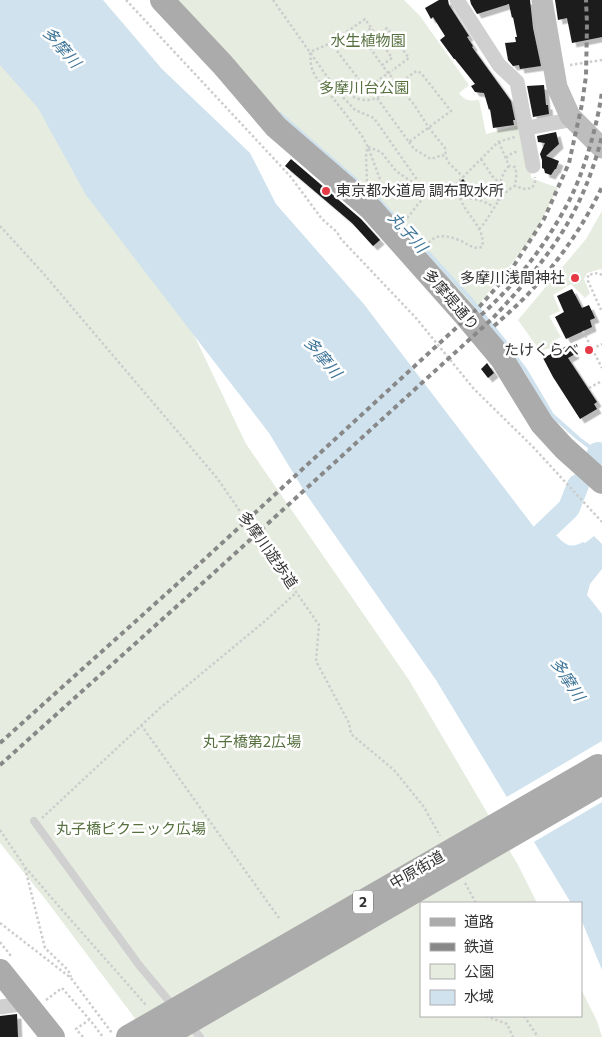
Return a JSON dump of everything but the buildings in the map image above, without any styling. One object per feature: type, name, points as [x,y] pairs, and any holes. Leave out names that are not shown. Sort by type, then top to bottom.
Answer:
[{"type":"main road","name":"多摩堤通り","points":[[162,0],[223,65],[276,127],[371,209],[502,359],[542,424],[564,448],[602,482]]},
{"type":"main road","name":"中原街道","points":[[128,1037],[602,763]]},
{"type":"main road","name":"中原街道","points":[[163,1037],[602,783]]},
{"type":"main road","points":[[0,970],[36,1002],[53,1037]]},
{"type":"street","points":[[458,0],[499,65],[517,82],[533,166]]},
{"type":"street","points":[[542,0],[557,87],[570,116],[602,148]]},
{"type":"street","points":[[527,128],[564,121],[570,116]]},
{"type":"street","points":[[0,1007],[36,1002]]},
{"type":"lane","points":[[37,821],[139,964],[200,1037]]},
{"type":"path","points":[[126,0],[290,176],[322,218],[416,318],[474,389],[534,448],[602,522]]},
{"type":"path","points":[[273,0],[338,92],[355,110],[374,118],[425,191]]},
{"type":"path","points":[[310,52],[331,43],[365,19],[392,58],[382,65]]},
{"type":"path","points":[[343,35],[349,45],[372,28]]},
{"type":"path","points":[[331,43],[366,89],[409,58],[387,28],[376,35]]},
{"type":"path","points":[[357,39],[364,49],[369,46],[445,148],[448,162],[464,177]]},
{"type":"path","points":[[310,52],[315,76],[351,121],[368,147],[388,200]]},
{"type":"path","points":[[569,65],[602,60]]},
{"type":"path","points":[[332,83],[360,100],[370,100],[377,98],[398,85],[413,72],[418,71],[421,73],[451,111],[409,142]]},
{"type":"path","points":[[377,98],[414,150],[431,159],[442,155],[446,157]]},
{"type":"path","points":[[368,147],[381,152],[396,171],[425,191],[454,186],[499,142],[509,166]]},
{"type":"path","points":[[368,147],[366,156],[368,185]]},
{"type":"path","points":[[481,159],[492,176],[500,184]]},
{"type":"path","points":[[509,166],[515,167],[516,170],[515,186]]},
{"type":"path","points":[[498,202],[500,184],[509,166]]},
{"type":"path","points":[[479,229],[487,221],[506,190],[515,186],[525,189],[532,188],[535,183],[533,166]]},
{"type":"path","points":[[427,245],[429,240],[433,238],[445,236],[459,240],[471,247],[482,247],[479,229],[459,198],[454,186]]},
{"type":"path","points":[[400,216],[405,221],[432,190]]},
{"type":"path","points":[[459,198],[481,200],[494,207]]},
{"type":"path","name":"多摩川遊歩道","points":[[0,226],[43,273],[217,478],[319,625],[316,661],[349,723],[351,734],[394,770],[424,807],[440,835]]},
{"type":"path","points":[[602,275],[598,273],[588,275],[588,281],[602,312]]},
{"type":"path","points":[[582,331],[602,368]]},
{"type":"path","points":[[592,349],[602,344]]},
{"type":"path","points":[[589,388],[602,381]]},
{"type":"path","points":[[37,821],[160,708],[297,592]]},
{"type":"path","points":[[141,725],[279,918]]},
{"type":"path","points":[[0,830],[25,866],[70,920],[146,1005]]},
{"type":"path","points":[[25,866],[45,948],[68,970],[71,978],[114,1037]]},
{"type":"path","points":[[463,878],[475,902]]},
{"type":"path","points":[[0,923],[71,978]]},
{"type":"path","points":[[36,1002],[62,988],[103,1037]]},
{"type":"path","points":[[489,1017],[507,1024],[513,1037]]},
{"type":"path","points":[[525,1017],[538,1037]]},
{"type":"path","points":[[83,1037],[76,1029],[90,1020]]},
{"type":"green space","name":"多摩川台公園","points":[[162,0],[404,0],[420,16],[469,85],[459,93],[468,100],[479,100],[486,134],[526,123],[531,178],[558,188],[533,237],[479,304],[466,316]]},
{"type":"green space","points":[[0,56],[111,161],[246,444],[409,680],[518,865],[536,902],[420,902],[420,1017],[582,1017],[582,991],[597,1021],[602,1037],[149,1037],[46,900],[0,843]]},
{"type":"green space","points":[[602,211],[602,271],[601,269],[587,273],[584,279],[590,293],[585,298],[571,284],[553,295],[560,311],[549,316],[561,337],[553,341],[554,347],[540,351],[518,320],[586,239]]},
{"type":"water","name":"多摩川","points":[[0,0],[103,0],[162,69],[250,153],[276,204],[363,303],[540,535],[557,536],[566,544],[572,546],[585,543],[594,536],[602,544],[602,569],[590,584],[587,595],[602,614],[602,970],[582,921],[582,902],[570,902],[436,680],[306,494],[269,433],[86,195],[38,108],[0,65]]},
{"type":"pier","points":[[602,741],[602,802],[532,843],[505,798]]},
{"type":"waterway","name":"丸子川","points":[[280,114],[380,201],[469,297],[526,371],[552,415],[598,453],[597,457]]},
{"type":"waterway","name":"丸子川","points":[[598,453],[602,454]]},
{"type":"waterway","points":[[519,556],[569,508],[578,485]]},
{"type":"railway","points":[[0,743],[196,567],[480,306],[509,273],[544,219],[569,163],[586,76],[586,0]]},
{"type":"railway","points":[[481,315],[531,261],[552,231],[570,199],[594,133],[602,92]]},
{"type":"railway","points":[[0,765],[493,318],[539,265],[563,231],[576,209],[586,185],[602,136]]},
{"type":"railway","points":[[494,326],[526,296],[551,268],[579,229],[602,187]]},
{"type":"place","name":"東京都水道局 調布取水所","points":[[326,191]]},
{"type":"place","name":"多摩川浅間神社","points":[[575,278]]},
{"type":"place","name":"たけくらべ","points":[[589,350]]},
{"type":"park label","name":"水生植物園","points":[[368,41]]},
{"type":"park label","name":"丸子橋第2広場","points":[[252,742]]},
{"type":"park label","name":"丸子橋ピクニック広場","points":[[131,829]]}]
